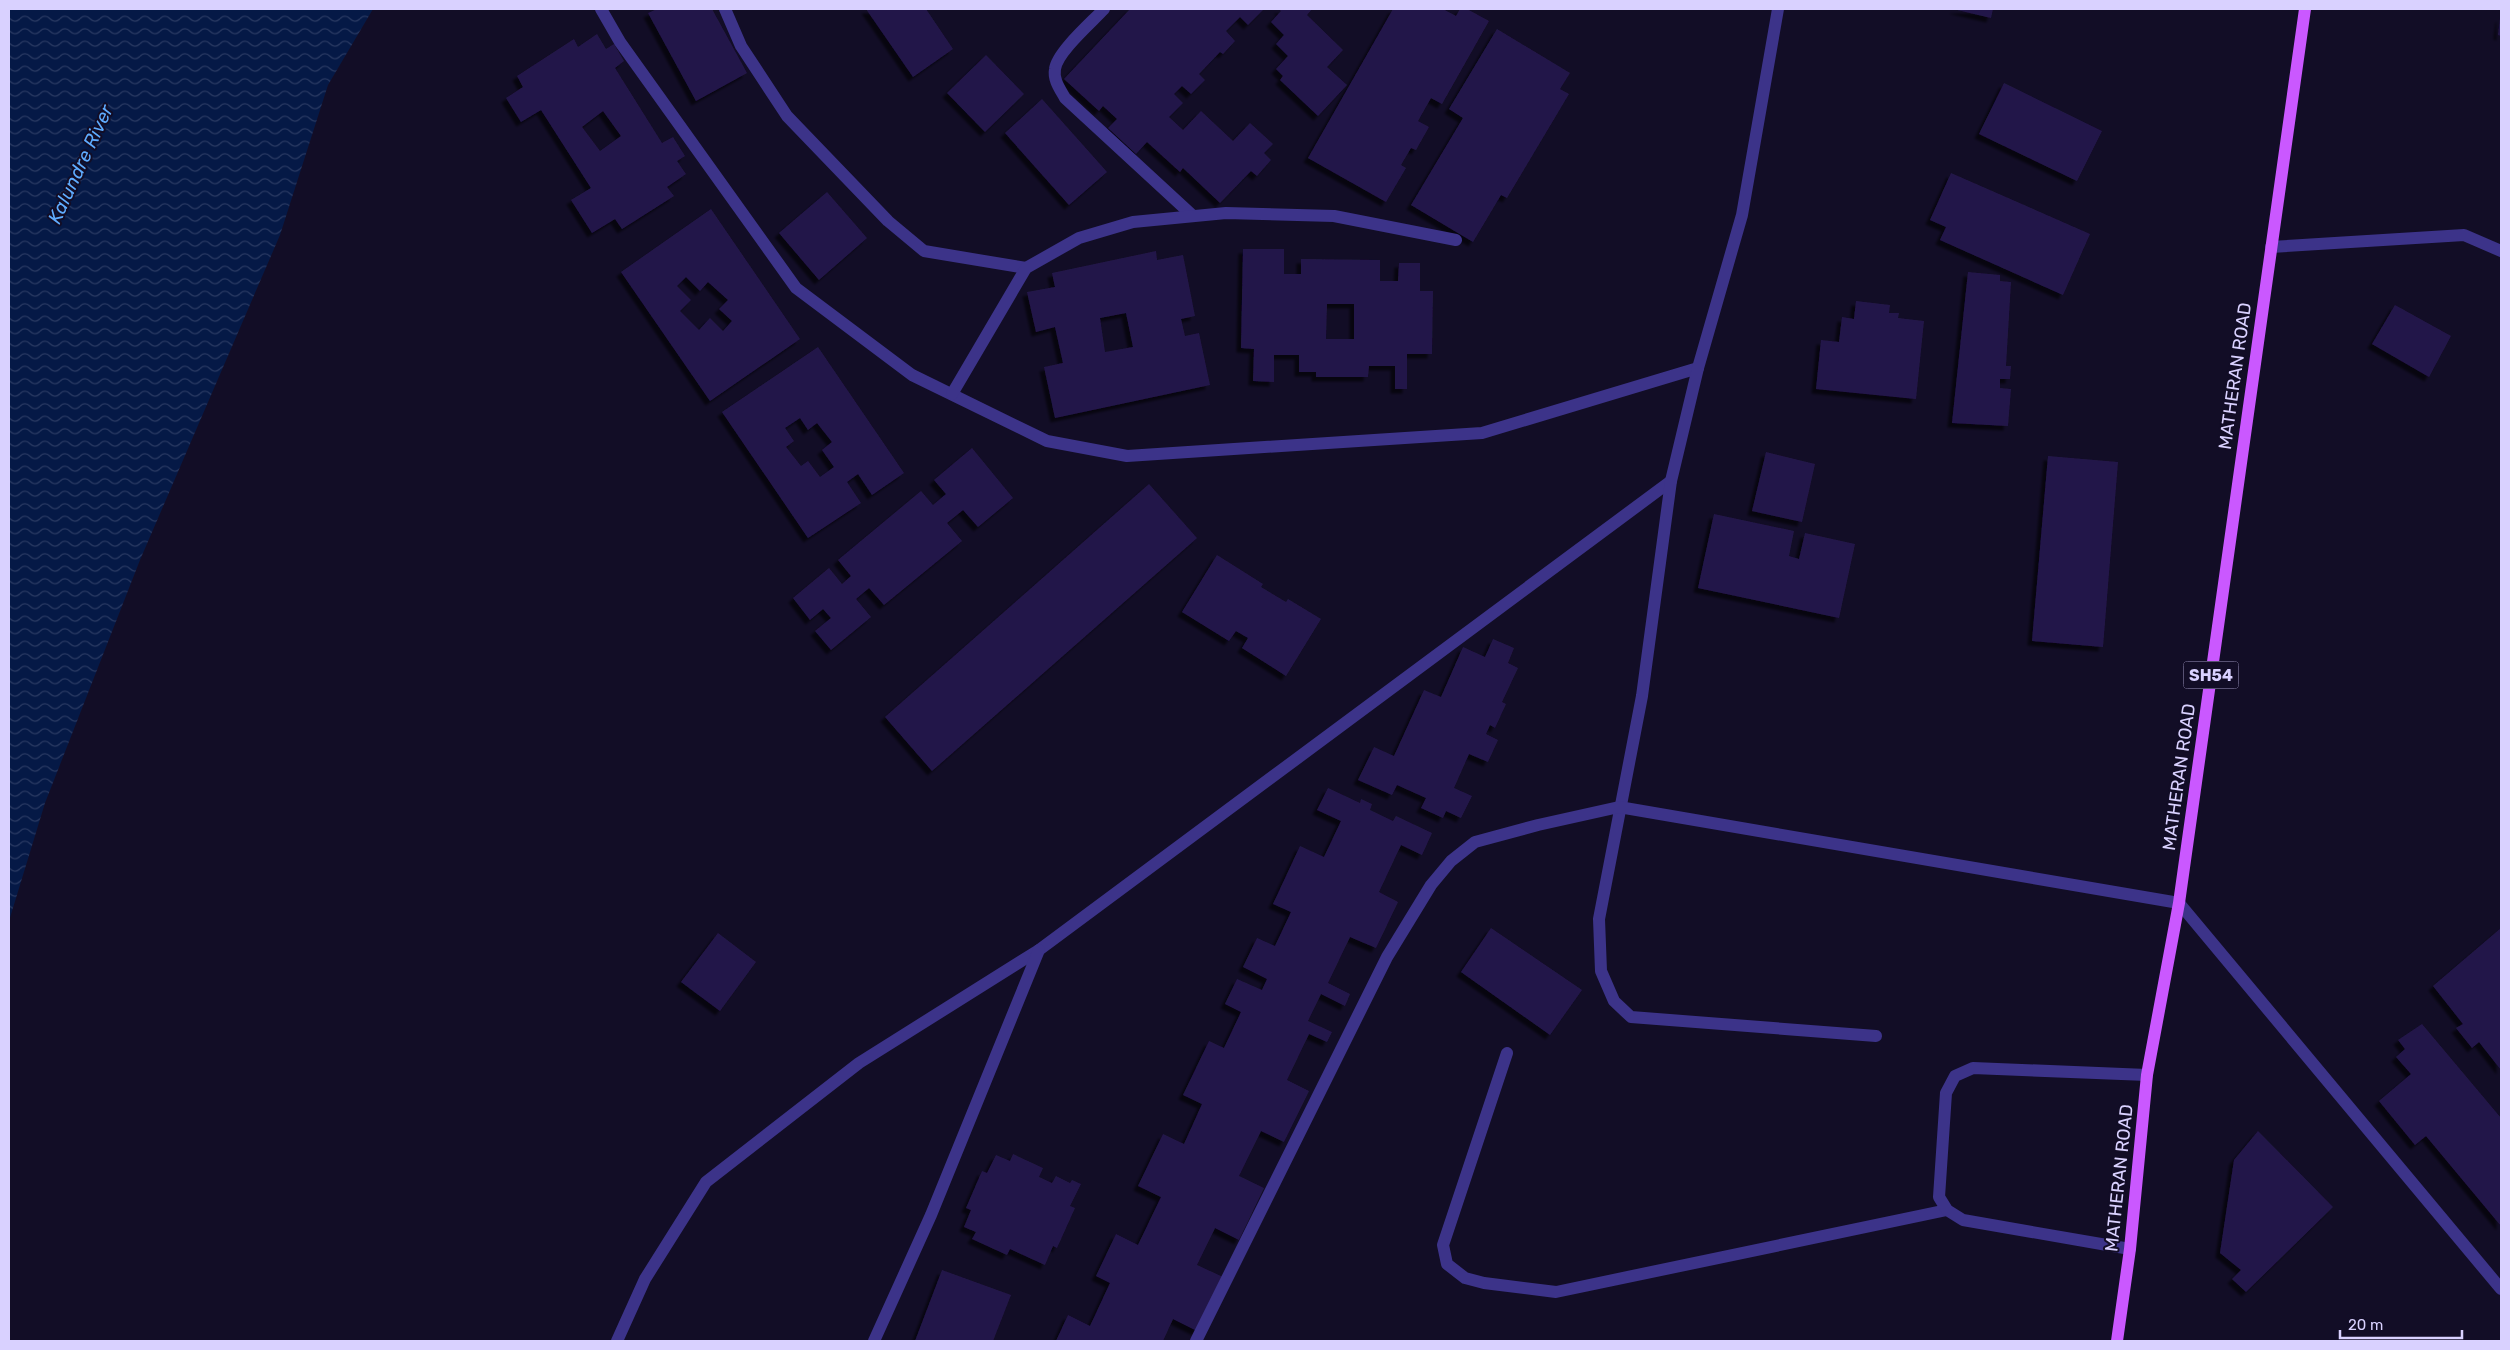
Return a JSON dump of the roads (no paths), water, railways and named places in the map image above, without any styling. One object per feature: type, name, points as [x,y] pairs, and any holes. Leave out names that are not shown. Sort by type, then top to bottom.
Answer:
[{"type":"main road","name":"MATHERAN ROAD","points":[[2117,1341],[2130,1249],[2147,1075],[2179,903],[2305,9]]},
{"type":"street","points":[[601,9],[620,42],[796,288],[912,375],[1047,440],[1127,456],[1482,434],[1698,368]]},
{"type":"street","points":[[725,9],[741,46],[787,116],[888,221],[924,251],[1026,268]]},
{"type":"street","points":[[1104,9],[1062,54],[1055,68],[1056,82],[1065,98],[1193,216]]},
{"type":"street","points":[[1778,9],[1742,215],[1698,368],[1671,481],[1642,696],[1619,807],[1599,919],[1600,971],[1614,1001],[1631,1017],[1876,1036]]},
{"type":"street","points":[[952,394],[1026,268],[1079,238],[1133,222],[1226,213],[1334,216],[1456,240]]},
{"type":"street","points":[[2271,246],[2464,235],[2501,251]]},
{"type":"street","points":[[617,1341],[645,1279],[706,1182],[859,1063],[1039,950],[1671,481]]},
{"type":"street","points":[[1196,1341],[1387,957],[1431,885],[1451,861],[1475,842],[1619,807],[2179,903],[2501,1290]]},
{"type":"street","points":[[874,1341],[931,1215],[1039,950]]},
{"type":"street","points":[[1507,1053],[1443,1246],[1447,1264],[1465,1278],[1484,1283],[1556,1292],[1947,1210]]},
{"type":"street","points":[[2130,1249],[1963,1220],[1947,1210],[1939,1197],[1946,1093],[1955,1076],[1974,1068],[2147,1075]]},
{"type":"water","name":"Kalundre River","points":[[9,9],[373,9],[328,85],[280,235],[140,560],[45,803],[9,921]]}]
